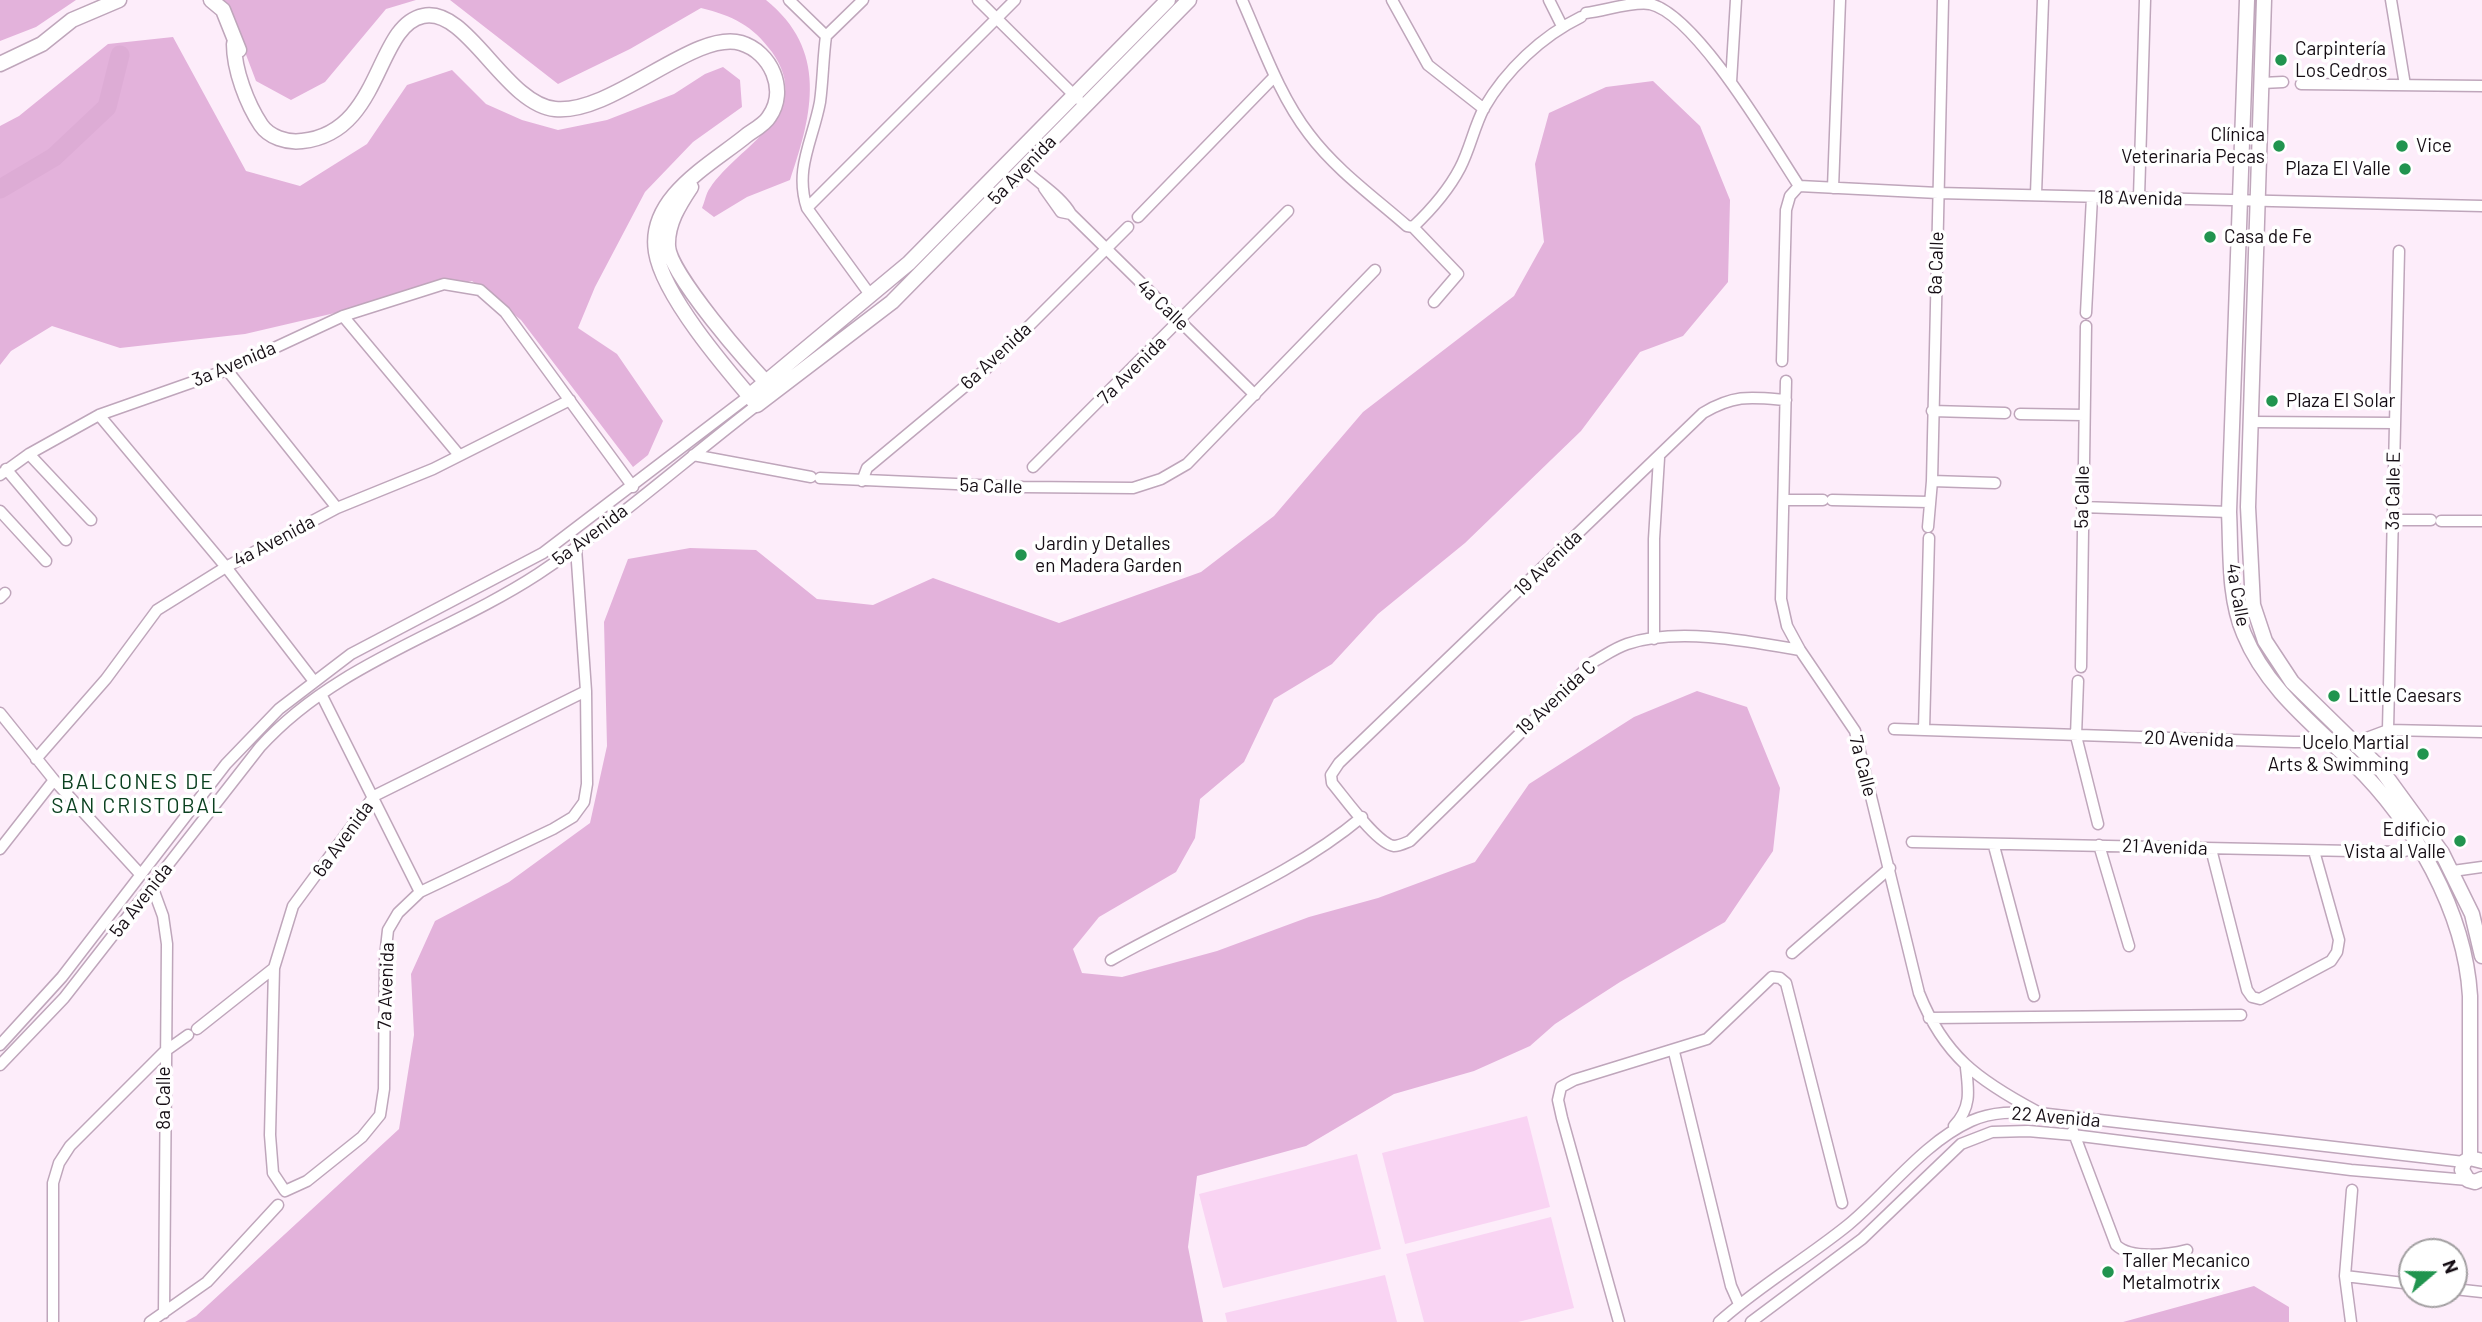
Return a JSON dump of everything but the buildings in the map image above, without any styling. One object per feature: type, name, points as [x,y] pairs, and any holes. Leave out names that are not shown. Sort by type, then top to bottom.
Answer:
[{"type":"main road","points":[[211,0],[222,10],[251,109],[266,132],[291,142],[320,139],[337,132],[351,117],[405,26],[422,16],[439,16],[458,29],[524,99],[553,109],[586,107],[714,42],[740,42],[759,52],[773,69],[777,97],[769,117],[673,196],[658,221],[656,251],[667,280],[691,322],[753,400]]},
{"type":"main road","name":"5a Avenida","points":[[753,400],[892,302],[1023,168],[1168,0]]},
{"type":"main road","name":"5a Avenida","points":[[771,387],[909,263],[1189,0]]},
{"type":"main road","name":"4a Calle","points":[[2247,0],[2252,422],[2248,507],[2256,621],[2264,641],[2292,682],[2356,742],[2403,797],[2453,871],[2472,914],[2482,956]]},
{"type":"main road","name":"4a Calle","points":[[2264,0],[2263,83],[2248,201],[2229,512],[2232,582],[2242,631],[2263,671],[2278,690],[2372,783],[2418,847],[2435,875],[2456,921],[2468,970],[2474,1160]]},
{"type":"main road","points":[[0,64],[43,44],[72,20],[113,2]]},
{"type":"main road","points":[[704,168],[675,210],[668,247],[678,274],[771,387]]},
{"type":"main road","points":[[2478,1180],[2462,1174],[2482,1146]]},
{"type":"street","points":[[789,0],[826,36]]},
{"type":"street","points":[[863,0],[826,36],[819,103],[802,166],[803,194],[807,208],[871,296]]},
{"type":"street","points":[[978,0],[1080,102]]},
{"type":"street","points":[[807,208],[1015,0]]},
{"type":"street","points":[[1242,0],[1275,76],[1308,134],[1336,164],[1407,226],[1413,227],[1458,274],[1434,302]]},
{"type":"street","points":[[1392,0],[1428,65],[1484,109]]},
{"type":"street","points":[[1549,0],[1562,26]]},
{"type":"street","points":[[1731,82],[1736,0]]},
{"type":"street","points":[[1833,188],[1840,0]]},
{"type":"street","name":"6a Calle","points":[[1924,730],[1942,0]]},
{"type":"street","points":[[2036,194],[2043,0]]},
{"type":"street","points":[[2139,197],[2145,0]]},
{"type":"street","points":[[2390,0],[2405,85]]},
{"type":"street","points":[[1413,227],[1446,191],[1460,167],[1484,109],[1509,71],[1562,26],[1584,15],[1648,2],[1675,18],[1731,82],[1799,186],[1790,196],[1786,210],[1782,361]]},
{"type":"street","points":[[1138,217],[1275,76]]},
{"type":"street","points":[[2263,83],[2283,82]]},
{"type":"street","points":[[2301,83],[2482,86]]},
{"type":"street","name":"4a Calle","points":[[1023,168],[1044,188],[1061,212],[1070,214],[1255,395]]},
{"type":"street","name":"18 Avenida","points":[[1799,186],[1938,193],[2482,206]]},
{"type":"street","points":[[2086,313],[2092,197]]},
{"type":"street","name":"7a Avenida","points":[[1033,467],[1181,322],[1288,211]]},
{"type":"street","name":"6a Avenida","points":[[862,481],[867,468],[987,368],[1128,227]]},
{"type":"street","name":"3a Calle E","points":[[2388,730],[2399,251]]},
{"type":"street","name":"5a Calle","points":[[694,455],[816,477],[862,481],[1133,488],[1161,479],[1187,464],[1375,270]]},
{"type":"street","name":"3a Avenida","points":[[3,472],[29,454],[99,415],[226,370],[343,316],[444,284],[480,290],[505,312],[570,400]]},
{"type":"street","points":[[343,316],[459,455]]},
{"type":"street","name":"5a Calle","points":[[2081,667],[2085,326]]},
{"type":"street","points":[[226,370],[337,508]]},
{"type":"street","name":"7a Calle","points":[[1786,381],[1781,599],[1787,626],[1800,650],[1856,731],[1919,993],[1929,1018],[1966,1068],[1998,1091],[2039,1113]]},
{"type":"street","name":"19 Avenida","points":[[1362,817],[1332,783],[1331,775],[1356,746],[1703,413],[1725,400],[1743,397],[1786,400]]},
{"type":"street","points":[[570,400],[633,486]]},
{"type":"street","name":"4a Avenida","points":[[36,759],[106,679],[157,610],[226,567],[337,508],[387,489],[570,400]]},
{"type":"street","name":"5a Avenida","points":[[0,1065],[65,998],[270,735],[321,694],[384,654],[528,580],[576,548],[694,455],[753,400]]},
{"type":"street","name":"5a Avenida","points":[[0,1045],[39,1005],[105,924],[226,764],[260,726],[313,680],[372,643],[519,567],[753,400]]},
{"type":"street","points":[[1932,411],[2005,413]]},
{"type":"street","points":[[2020,414],[2084,415]]},
{"type":"street","points":[[99,415],[226,567],[313,680]]},
{"type":"street","points":[[2252,422],[2394,424]]},
{"type":"street","points":[[29,454],[91,520]]},
{"type":"street","points":[[1654,639],[1654,538],[1659,458]]},
{"type":"street","points":[[3,472],[66,540]]},
{"type":"street","points":[[1932,481],[1994,483]]},
{"type":"street","points":[[1784,500],[1929,502]]},
{"type":"street","points":[[2082,506],[2229,512]]},
{"type":"street","points":[[0,511],[46,561]]},
{"type":"street","points":[[2392,520],[2482,521]]},
{"type":"street","points":[[576,548],[586,691]]},
{"type":"street","points":[[519,567],[528,580]]},
{"type":"street","name":"19 Avenida C","points":[[1362,817],[1379,837],[1394,846],[1410,841],[1593,662],[1627,644],[1654,639],[1724,637],[1800,650]]},
{"type":"street","points":[[2078,681],[2076,736],[2098,824]]},
{"type":"street","name":"7a Avenida","points":[[285,1191],[307,1181],[362,1137],[380,1115],[384,1089],[388,930],[398,913],[420,892],[553,829],[573,817],[584,802],[587,784],[586,691]]},
{"type":"street","name":"6a Avenida","points":[[285,1191],[273,1173],[270,1135],[274,968],[293,906],[374,796],[586,691]]},
{"type":"street","points":[[321,694],[420,892]]},
{"type":"street","points":[[0,713],[54,780],[141,875]]},
{"type":"street","points":[[260,726],[270,735]]},
{"type":"street","name":"20 Avenida","points":[[1894,729],[2356,742],[2388,730],[2482,732]]},
{"type":"street","points":[[0,849],[54,780]]},
{"type":"street","points":[[1111,960],[1313,854],[1362,817]]},
{"type":"street","name":"21 Avenida","points":[[1912,842],[1994,846],[2099,845],[2401,852],[2418,847]]},
{"type":"street","points":[[2099,845],[2129,946]]},
{"type":"street","points":[[1994,846],[2034,996]]},
{"type":"street","points":[[2211,849],[2248,990],[2255,998],[2266,997],[2331,961],[2337,952],[2339,940],[2314,851]]},
{"type":"street","points":[[2453,871],[2482,867]]},
{"type":"street","points":[[1792,953],[1890,868]]},
{"type":"street","name":"8a Calle","points":[[152,886],[163,916],[167,944],[164,1052],[164,1313]]},
{"type":"street","points":[[105,924],[116,933]]},
{"type":"street","points":[[53,1322],[53,1183],[59,1163],[69,1146],[164,1052],[274,968]]},
{"type":"street","points":[[1619,1322],[1562,1118],[1559,1100],[1561,1087],[1574,1080],[1674,1052],[1707,1039],[1767,980],[1777,977],[1786,983],[1842,1203]]},
{"type":"street","points":[[1929,1018],[2241,1015]]},
{"type":"street","points":[[1674,1052],[1731,1286],[1739,1304]]},
{"type":"street","points":[[1944,1136],[1964,1116],[1970,1096],[1966,1068]]},
{"type":"street","name":"22 Avenida","points":[[1719,1322],[1739,1304],[1847,1225],[1944,1136],[1972,1120],[2000,1112],[2039,1113],[2354,1151],[2474,1160]]},
{"type":"street","points":[[2074,1117],[2073,1135],[2116,1245],[2129,1252],[2172,1254],[2186,1251]]},
{"type":"street","name":"22 Avenida","points":[[1751,1322],[1863,1238],[1961,1144],[1992,1132],[2028,1131],[2073,1135],[2351,1170],[2478,1180]]},
{"type":"street","points":[[2351,1170],[2354,1151]]},
{"type":"street","points":[[2351,1322],[2346,1276],[2352,1190]]},
{"type":"street","points":[[150,1322],[207,1282],[278,1205]]},
{"type":"street","points":[[1847,1225],[1863,1238]]},
{"type":"street","points":[[2346,1276],[2398,1282]]},
{"type":"shaded area","points":[[0,0],[76,0],[36,27],[0,41]]},
{"type":"shaded area","points":[[221,0],[416,0],[386,9],[325,82],[291,100],[256,81],[229,10]]},
{"type":"shaded area","points":[[450,0],[766,0],[786,19],[799,40],[807,61],[809,107],[805,131],[790,180],[747,197],[714,217],[702,208],[709,190],[723,172],[768,127],[779,111],[785,93],[783,74],[772,52],[757,35],[741,23],[723,14],[701,8],[630,49],[558,84]]},
{"type":"shaded area","points":[[173,37],[246,171],[300,186],[367,144],[407,85],[452,70],[486,104],[522,120],[558,130],[607,120],[674,94],[705,74],[723,67],[740,80],[742,107],[693,142],[645,192],[595,287],[578,328],[617,354],[663,421],[648,455],[633,467],[521,320],[472,281],[245,334],[120,348],[52,326],[11,351],[0,365],[0,126],[19,116],[108,44]]},
{"type":"shaded area","points":[[1653,81],[1700,126],[1730,200],[1728,282],[1683,336],[1640,352],[1581,431],[1465,543],[1378,614],[1332,664],[1274,699],[1244,762],[1200,799],[1195,838],[1176,872],[1099,917],[1073,949],[1082,973],[1122,977],[1217,951],[1309,917],[1378,898],[1475,862],[1529,784],[1634,717],[1697,691],[1747,707],[1780,788],[1773,851],[1725,922],[1620,982],[1555,1024],[1530,1046],[1474,1071],[1394,1094],[1306,1146],[1197,1176],[1188,1247],[1203,1322],[185,1322],[196,1316],[399,1129],[414,1035],[411,974],[435,921],[509,882],[590,823],[607,746],[604,622],[628,559],[690,548],[756,550],[817,599],[873,605],[933,578],[1059,623],[1201,572],[1274,516],[1363,412],[1514,296],[1544,242],[1535,164],[1549,113],[1606,87]]},
{"type":"shaded area","points":[[1527,1116],[1550,1207],[1405,1244],[1382,1153]]},
{"type":"shaded area","points":[[1357,1154],[1381,1249],[1223,1288],[1199,1194]]},
{"type":"shaded area","points":[[1551,1217],[1574,1308],[1518,1322],[1424,1322],[1406,1254]]},
{"type":"shaded area","points":[[1385,1275],[1397,1322],[1227,1322],[1225,1313]]},
{"type":"shaded area","points":[[2254,1286],[2289,1307],[2289,1322],[2123,1322]]},
{"type":"waterway","points":[[0,189],[54,157],[107,107],[120,55]]},
{"type":"place","name":"Carpintería Los Cedros","points":[[2281,60]]},
{"type":"place","name":"Clínica Veterinaria Pecas","points":[[2279,146]]},
{"type":"place","name":"Vice","points":[[2402,146]]},
{"type":"place","name":"Plaza El Valle","points":[[2405,169]]},
{"type":"place","name":"Casa de Fe","points":[[2210,237]]},
{"type":"place","name":"Plaza El Solar","points":[[2272,401]]},
{"type":"place","name":"Jardin y Detalles en Madera Garden","points":[[1021,555]]},
{"type":"place","name":"Little Caesars","points":[[2334,696]]},
{"type":"place","name":"Ucelo Martial Arts & Swimming","points":[[2423,754]]},
{"type":"place","name":"Edificio Vista al Valle","points":[[2460,841]]},
{"type":"place","name":"Taller Mecanico Metalmotrix","points":[[2108,1272]]},
{"type":"district","name":"BALCONES DE SAN CRISTOBAL","points":[[138,794]]}]
